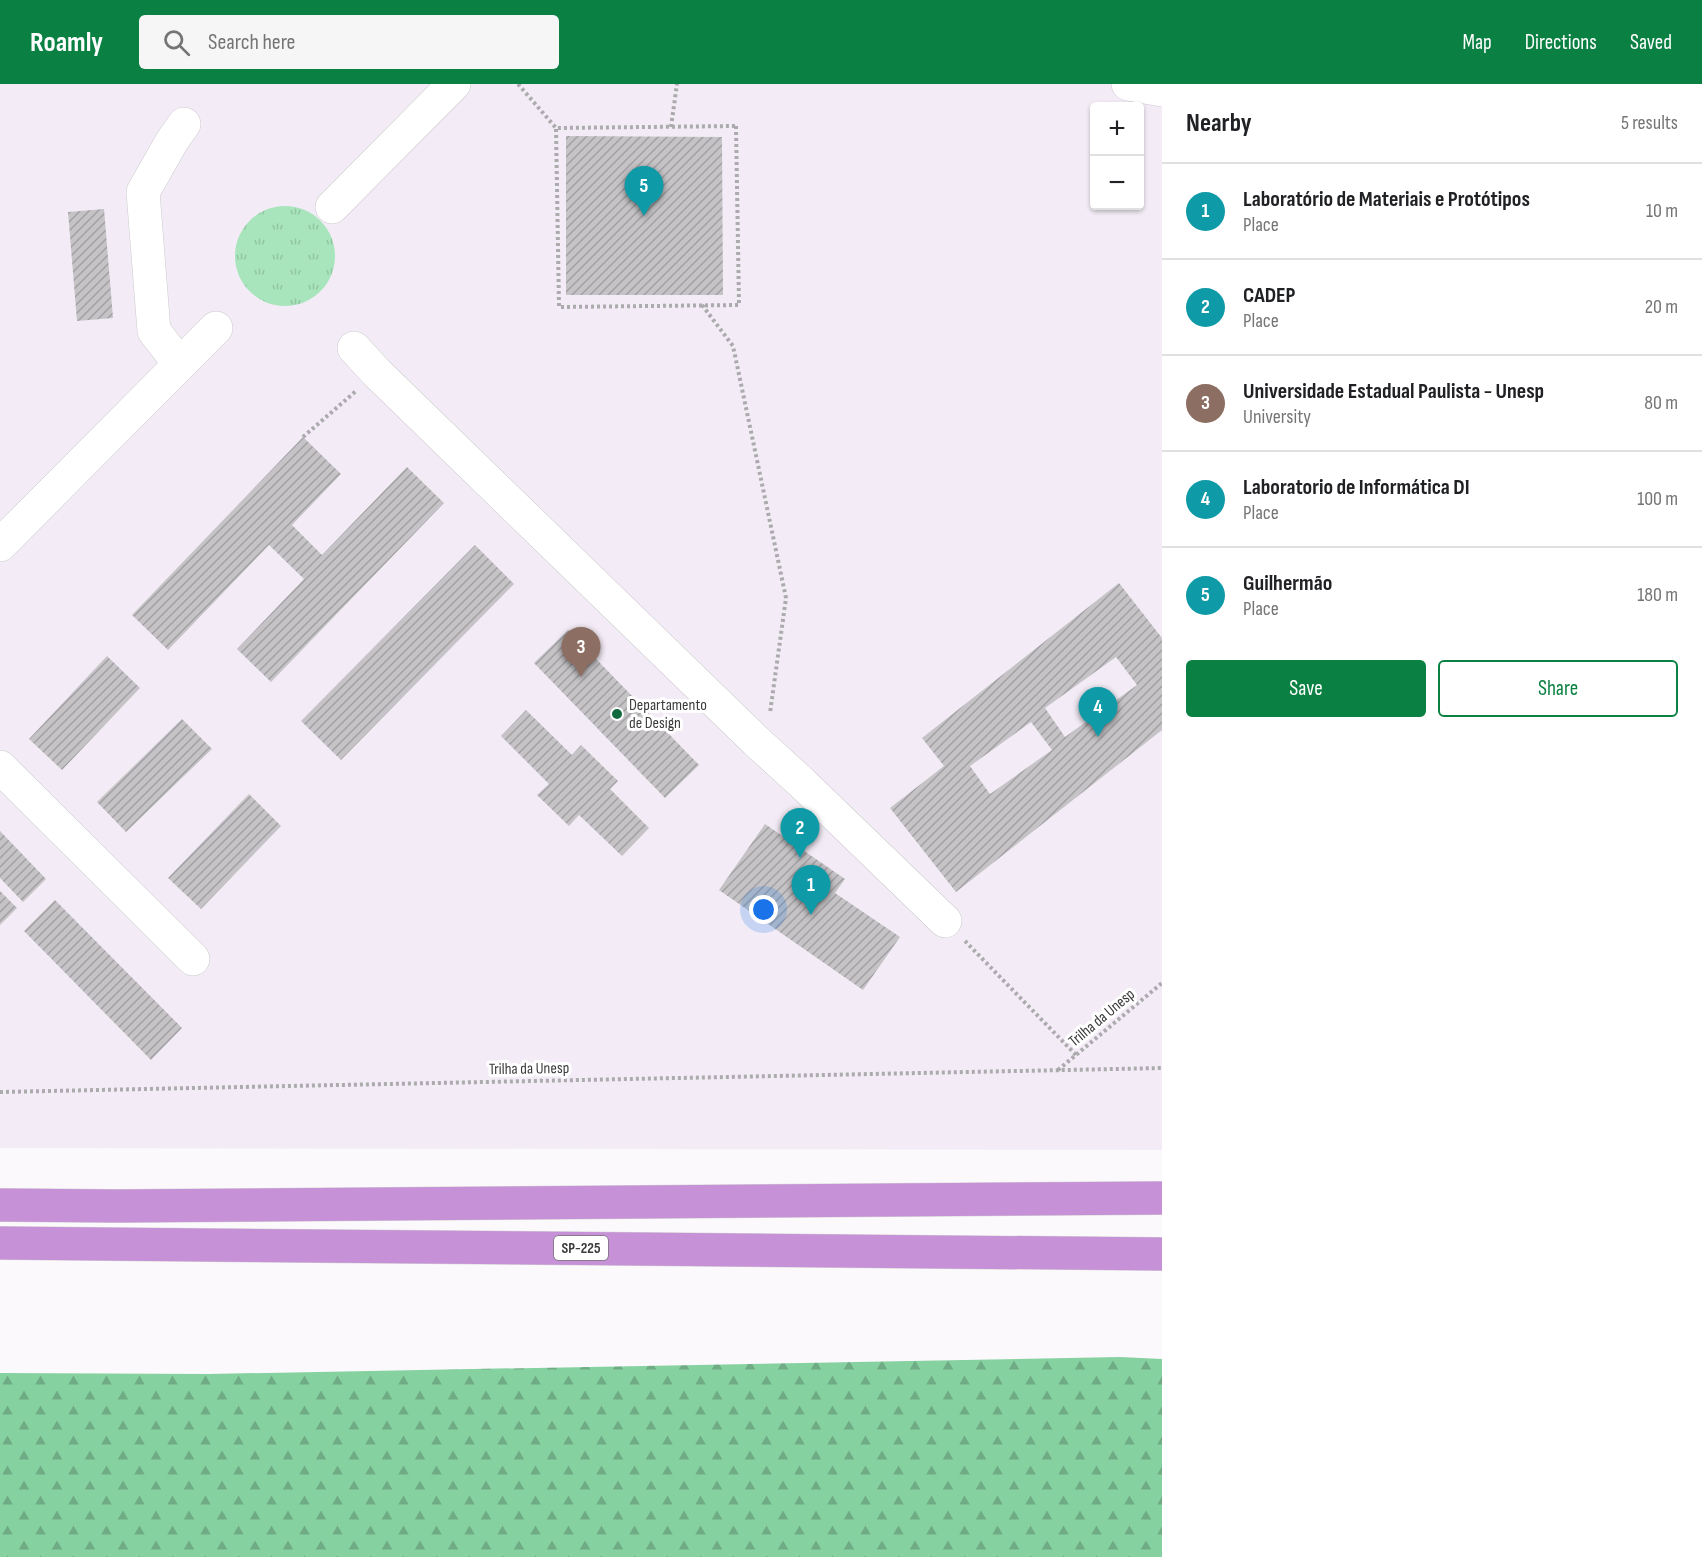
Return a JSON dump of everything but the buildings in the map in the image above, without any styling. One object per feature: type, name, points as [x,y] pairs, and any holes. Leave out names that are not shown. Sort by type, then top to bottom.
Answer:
[{"type":"highway","points":[[0,1205],[1162,1198]]},
{"type":"highway","name":"SP-225","points":[[0,1243],[1162,1254]]},
{"type":"lane","points":[[332,207],[454,84]]},
{"type":"lane","points":[[1128,84],[1162,90]]},
{"type":"lane","points":[[179,363],[154,331],[143,192],[184,124]]},
{"type":"lane","points":[[0,545],[216,328]]},
{"type":"lane","points":[[354,348],[756,741],[945,921]]},
{"type":"lane","points":[[0,767],[193,959]]},
{"type":"path","points":[[518,84],[556,128],[559,307],[740,304],[736,126],[556,128]]},
{"type":"path","points":[[671,127],[677,84]]},
{"type":"path","points":[[702,305],[733,346],[786,598],[768,722]]},
{"type":"path","points":[[303,437],[377,373]]},
{"type":"path","points":[[945,921],[1076,1055]]},
{"type":"path","name":"Trilha da Unesp","points":[[1058,1071],[1162,983]]},
{"type":"path","name":"Trilha da Unesp","points":[[0,1092],[1162,1068]]},
{"type":"shaded area","points":[[0,84],[1162,84],[1162,1150],[0,1148]]},
{"type":"green space","points":[[285,206],[313,214],[327,228],[335,256],[327,284],[313,298],[285,306],[257,298],[243,284],[235,256],[243,228],[257,214]]},
{"type":"green space","points":[[1120,1357],[1162,1359],[1162,1557],[0,1557],[0,1373],[208,1374]]},
{"type":"place","name":"Guilhermão","points":[[644,216]]},
{"type":"place","name":"Universidade Estadual Paulista - Unesp","points":[[581,677]]},
{"type":"place","name":"Departamento de Design","points":[[617,714]]},
{"type":"place","name":"Laboratorio de Informática DI","points":[[1098,737]]},
{"type":"place","name":"CADEP","points":[[800,858]]},
{"type":"place","name":"Laboratório de Materiais e Protótipos","points":[[811,915]]}]
